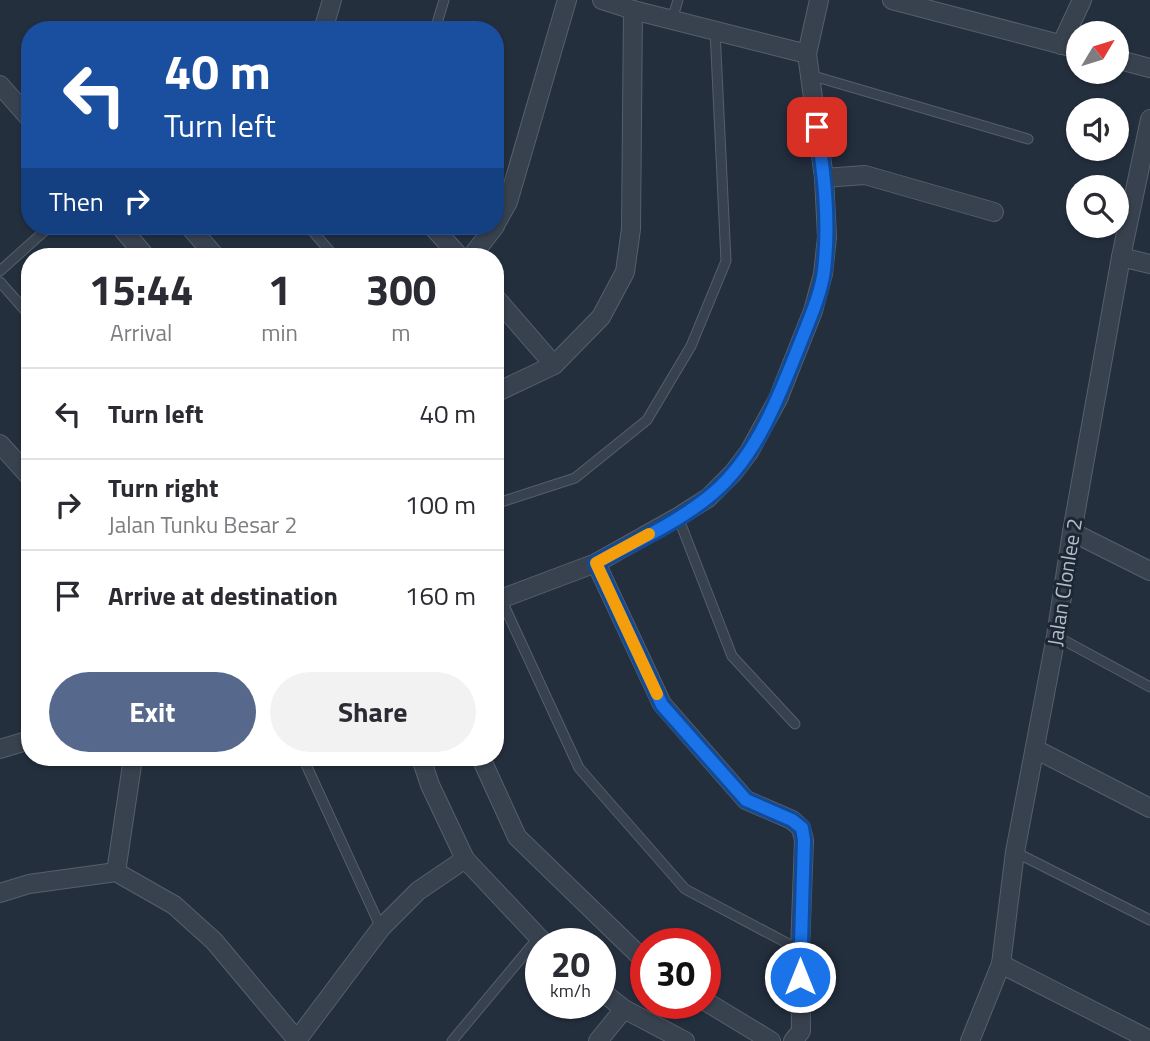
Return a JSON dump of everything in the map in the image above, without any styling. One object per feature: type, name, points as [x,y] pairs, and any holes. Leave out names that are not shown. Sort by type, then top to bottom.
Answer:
[{"type":"street","points":[[326,21],[332,0]]},
{"type":"street","points":[[504,209],[567,0]]},
{"type":"street","points":[[602,0],[807,54]]},
{"type":"street","points":[[504,598],[596,563],[708,498],[749,452],[778,399],[813,311],[824,274],[827,237],[824,178],[807,54],[820,0]]},
{"type":"street","points":[[892,0],[1066,46]]},
{"type":"street","points":[[1077,21],[1082,0]]},
{"type":"street","points":[[504,389],[554,365],[601,317],[625,272],[631,229],[633,10]]},
{"type":"street","points":[[1129,62],[1150,68]]},
{"type":"street","points":[[0,85],[21,110]]},
{"type":"street","name":"Jalan Clonlee 2","points":[[970,1041],[1001,964],[1015,852],[1056,636],[1121,257],[1150,119]]},
{"type":"street","points":[[824,178],[865,175],[994,212]]},
{"type":"street","points":[[440,235],[452,248]]},
{"type":"street","points":[[1121,257],[1150,264]]},
{"type":"street","points":[[504,307],[554,365]]},
{"type":"street","points":[[0,444],[21,467]]},
{"type":"street","points":[[1072,532],[1150,571]]},
{"type":"street","points":[[596,563],[662,705],[746,800],[792,820],[802,828],[801,1031],[793,1041]]},
{"type":"street","points":[[0,749],[21,743]]},
{"type":"street","points":[[1035,749],[1150,808]]},
{"type":"street","points":[[116,872],[132,766]]},
{"type":"street","points":[[424,766],[465,859],[529,928]]},
{"type":"street","points":[[485,766],[517,837],[630,946]]},
{"type":"street","points":[[0,894],[29,884],[116,872],[174,905],[214,941],[297,1040],[381,928],[418,891],[465,859]]},
{"type":"street","points":[[1001,964],[1150,1040]]},
{"type":"street","points":[[616,1003],[685,1041]]},
{"type":"street","points":[[598,1041],[624,1009]]},
{"type":"street","points":[[721,1011],[771,1041]]},
{"type":"lane","points":[[438,21],[444,0]]},
{"type":"lane","points":[[672,20],[678,0]]},
{"type":"lane","points":[[504,502],[575,478],[647,419],[691,346],[726,261],[715,30]]},
{"type":"lane","points":[[809,75],[1028,139]]},
{"type":"lane","points":[[26,248],[40,235]]},
{"type":"lane","points":[[0,271],[21,252]]},
{"type":"lane","points":[[0,282],[21,306]]},
{"type":"lane","points":[[678,517],[732,656],[795,724]]},
{"type":"lane","points":[[504,612],[579,768],[685,889],[800,950]]},
{"type":"lane","points":[[1056,636],[1150,687]]},
{"type":"lane","points":[[307,766],[381,928]]},
{"type":"lane","points":[[1015,852],[1150,920]]},
{"type":"lane","points":[[452,1041],[525,959]]},
{"type":"slow traffic","points":[[649,534],[596,563],[657,694]]},
{"type":"route","points":[[800,977],[804,840],[802,828],[792,820],[746,800],[662,705],[596,563],[708,498],[749,452],[778,399],[813,311],[824,274],[827,237],[824,178],[817,127]]}]
